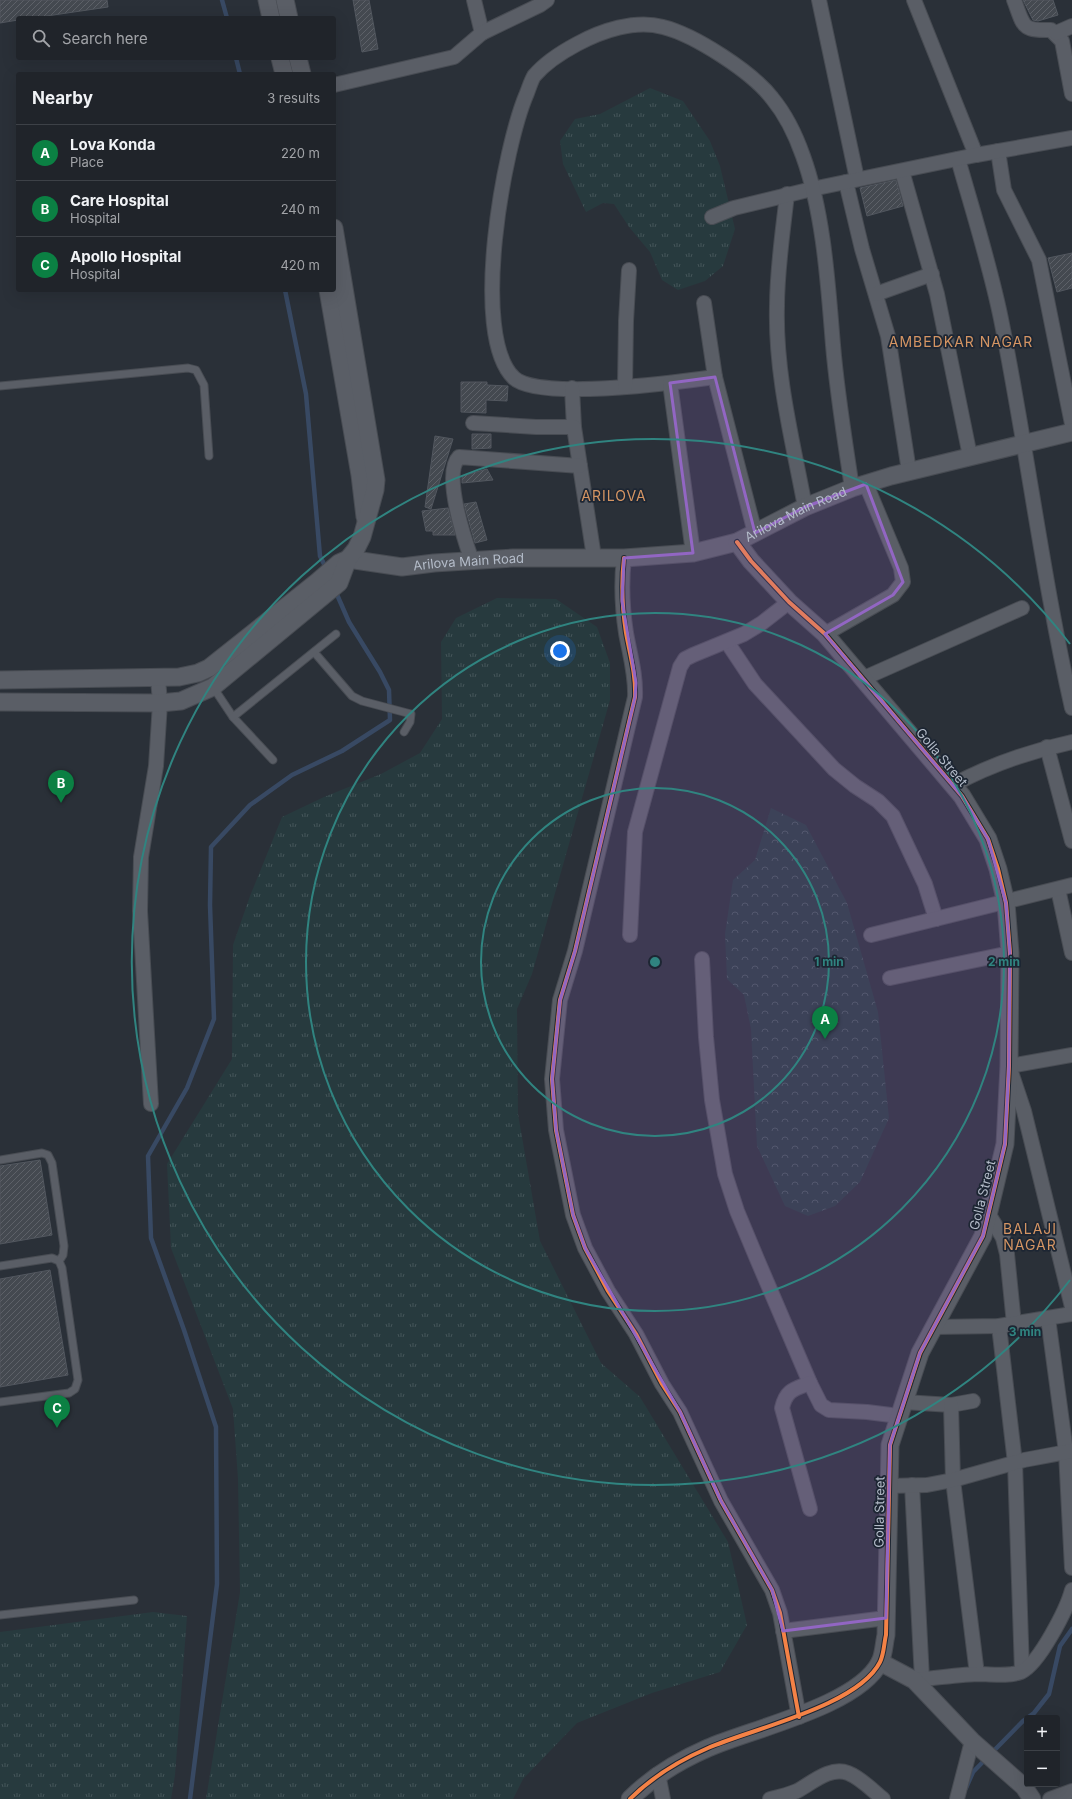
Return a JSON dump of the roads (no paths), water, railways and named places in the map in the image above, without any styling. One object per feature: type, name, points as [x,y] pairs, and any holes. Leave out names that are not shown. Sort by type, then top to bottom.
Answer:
[{"type":"street","points":[[267,0],[271,16]]},
{"type":"street","points":[[285,0],[289,16]]},
{"type":"street","points":[[474,0],[482,33]]},
{"type":"street","points":[[336,85],[454,57],[482,33],[540,5],[547,0]]},
{"type":"street","points":[[819,0],[852,180],[862,249],[888,336],[909,471]]},
{"type":"street","points":[[914,0],[976,155]]},
{"type":"street","points":[[1014,0],[1023,23],[1027,28],[1034,31],[1051,30],[1056,33],[1062,41],[1072,94]]},
{"type":"street","points":[[715,377],[625,388],[532,387],[516,380],[506,368],[498,345],[493,303],[494,238],[505,166],[518,114],[534,77],[560,54],[594,34],[629,25],[662,26],[701,44],[738,66],[772,97],[792,129],[803,157],[812,189],[828,285],[834,350],[859,486],[901,568],[903,582],[893,595],[825,634]]},
{"type":"street","points":[[1056,33],[1072,26]]},
{"type":"street","points":[[280,60],[284,72]]},
{"type":"street","points":[[298,60],[302,72]]},
{"type":"street","points":[[712,217],[734,208],[787,194],[976,155],[1072,138]]},
{"type":"street","points":[[998,151],[1004,190],[1039,260],[1072,424]]},
{"type":"street","points":[[958,159],[985,252],[999,311],[1024,444],[1056,635],[1072,708]]},
{"type":"street","points":[[902,171],[937,294],[970,456]]},
{"type":"street","points":[[787,194],[776,306],[783,385],[805,508]]},
{"type":"street","points":[[0,702],[160,703],[181,701],[213,687],[330,581],[356,549],[376,490],[376,480],[336,240]]},
{"type":"street","points":[[625,388],[626,320],[629,270]]},
{"type":"street","points":[[876,294],[932,274]]},
{"type":"street","points":[[328,292],[360,475],[366,522]]},
{"type":"street","points":[[704,303],[715,377],[755,533]]},
{"type":"street","points":[[670,383],[693,553]]},
{"type":"street","points":[[572,388],[574,426],[594,557]]},
{"type":"street","points":[[473,423],[536,427],[574,426]]},
{"type":"street","name":"Arilova Main Road","points":[[348,559],[402,567],[513,558],[624,558],[693,553],[737,542],[805,508],[859,486],[909,471],[1072,432]]},
{"type":"street","points":[[472,561],[461,530],[455,504],[454,470],[455,461],[459,457],[580,466]]},
{"type":"street","name":"Golla Street","points":[[630,1799],[658,1774],[709,1748],[799,1717],[850,1691],[864,1681],[880,1662],[886,1635],[890,1445],[920,1353],[983,1236],[1005,1144],[1010,1066],[1010,953],[1006,903],[998,869],[988,839],[976,817],[953,785],[825,634],[789,602],[751,561],[737,542]]},
{"type":"street","points":[[624,558],[621,578],[622,601],[636,683],[635,697],[575,951],[560,1000],[552,1079],[556,1130],[573,1215],[585,1248],[608,1291],[636,1334],[662,1384],[680,1412],[721,1501],[772,1590],[780,1613],[799,1717]]},
{"type":"street","points":[[0,680],[158,678],[179,677],[198,673],[209,668],[330,581]]},
{"type":"street","points":[[630,935],[635,832],[680,667],[685,659],[727,642],[762,623],[789,602]]},
{"type":"street","points":[[862,679],[1022,608]]},
{"type":"street","points":[[727,642],[755,684],[834,769],[855,786],[878,801],[893,816],[925,884],[936,919]]},
{"type":"street","points":[[151,1104],[140,911],[141,858],[156,766],[160,703],[158,678]]},
{"type":"street","points":[[953,785],[981,771],[1047,747],[1072,742]]},
{"type":"street","points":[[1047,747],[1072,841]]},
{"type":"street","points":[[871,935],[1006,903],[1072,885]]},
{"type":"street","points":[[1058,889],[1072,953]]},
{"type":"street","points":[[890,978],[1010,953]]},
{"type":"street","points":[[702,959],[706,1037],[712,1100],[725,1174],[737,1211],[810,1383],[821,1405],[829,1410],[867,1412],[951,1405],[973,1401]]},
{"type":"street","points":[[1071,1058],[1010,1066],[1024,1111],[1072,1307]]},
{"type":"street","points":[[988,1213],[1003,1238],[1007,1254],[1014,1324]]},
{"type":"street","points":[[934,1327],[999,1326],[1072,1314]]},
{"type":"street","points":[[1048,1318],[1069,1452],[1072,1568]]},
{"type":"street","points":[[999,1326],[1015,1463],[1022,1671]]},
{"type":"street","points":[[810,1383],[793,1389],[784,1397],[782,1408],[810,1509]]},
{"type":"street","points":[[951,1405],[953,1480],[977,1674]]},
{"type":"street","points":[[889,1486],[927,1485],[953,1480],[1015,1463],[1069,1452]]},
{"type":"street","points":[[912,1485],[918,1680]]},
{"type":"street","points":[[918,1680],[977,1674],[1010,1674],[1022,1671],[1029,1665],[1069,1612],[1072,1590]]},
{"type":"street","points":[[783,1631],[886,1618]]},
{"type":"street","points":[[880,1662],[918,1680],[983,1751],[1024,1787],[1032,1799]]},
{"type":"street","points":[[957,1799],[983,1751]]},
{"type":"street","points":[[770,1799],[797,1790],[827,1774],[837,1771],[856,1777],[883,1799]]},
{"type":"street","points":[[658,1774],[663,1799]]},
{"type":"street","points":[[1050,1799],[1072,1791]]},
{"type":"lane","points":[[0,386],[188,368],[196,370],[204,385],[209,456]]},
{"type":"lane","points":[[233,717],[336,634]]},
{"type":"lane","points":[[314,652],[352,696],[362,701],[411,714],[411,718],[404,732]]},
{"type":"lane","points":[[213,687],[233,717],[273,760]]},
{"type":"lane","points":[[0,1160],[42,1153],[48,1155],[52,1163],[64,1246],[63,1255],[59,1261]]},
{"type":"lane","points":[[0,1266],[52,1258],[59,1261],[62,1268],[78,1380],[75,1389],[69,1393],[0,1402]]},
{"type":"lane","points":[[0,1615],[134,1600]]},
{"type":"waterway","points":[[222,0],[226,16]]},
{"type":"waterway","points":[[236,60],[240,72]]},
{"type":"waterway","points":[[285,292],[306,394],[320,556],[327,570]]},
{"type":"waterway","points":[[190,1799],[217,1584],[216,1427],[184,1330],[151,1238],[148,1156],[187,1088],[214,1019],[210,905],[211,847],[250,805],[292,775],[342,751],[390,720],[389,690],[380,672],[349,622],[335,590]]},
{"type":"waterway","points":[[966,1788],[973,1772],[1023,1721],[1034,1713],[1049,1694],[1060,1646],[1072,1629]]},
{"type":"place","name":"Care Hospital","points":[[61,803]]},
{"type":"place","name":"Lova Konda","points":[[825,1039]]},
{"type":"place","name":"Apollo Hospital","points":[[57,1428]]},
{"type":"district","name":"AMBEDKAR NAGAR","points":[[961,342]]},
{"type":"district","name":"ARILOVA","points":[[614,496]]},
{"type":"district","name":"BALAJI NAGAR","points":[[1030,1238]]}]
